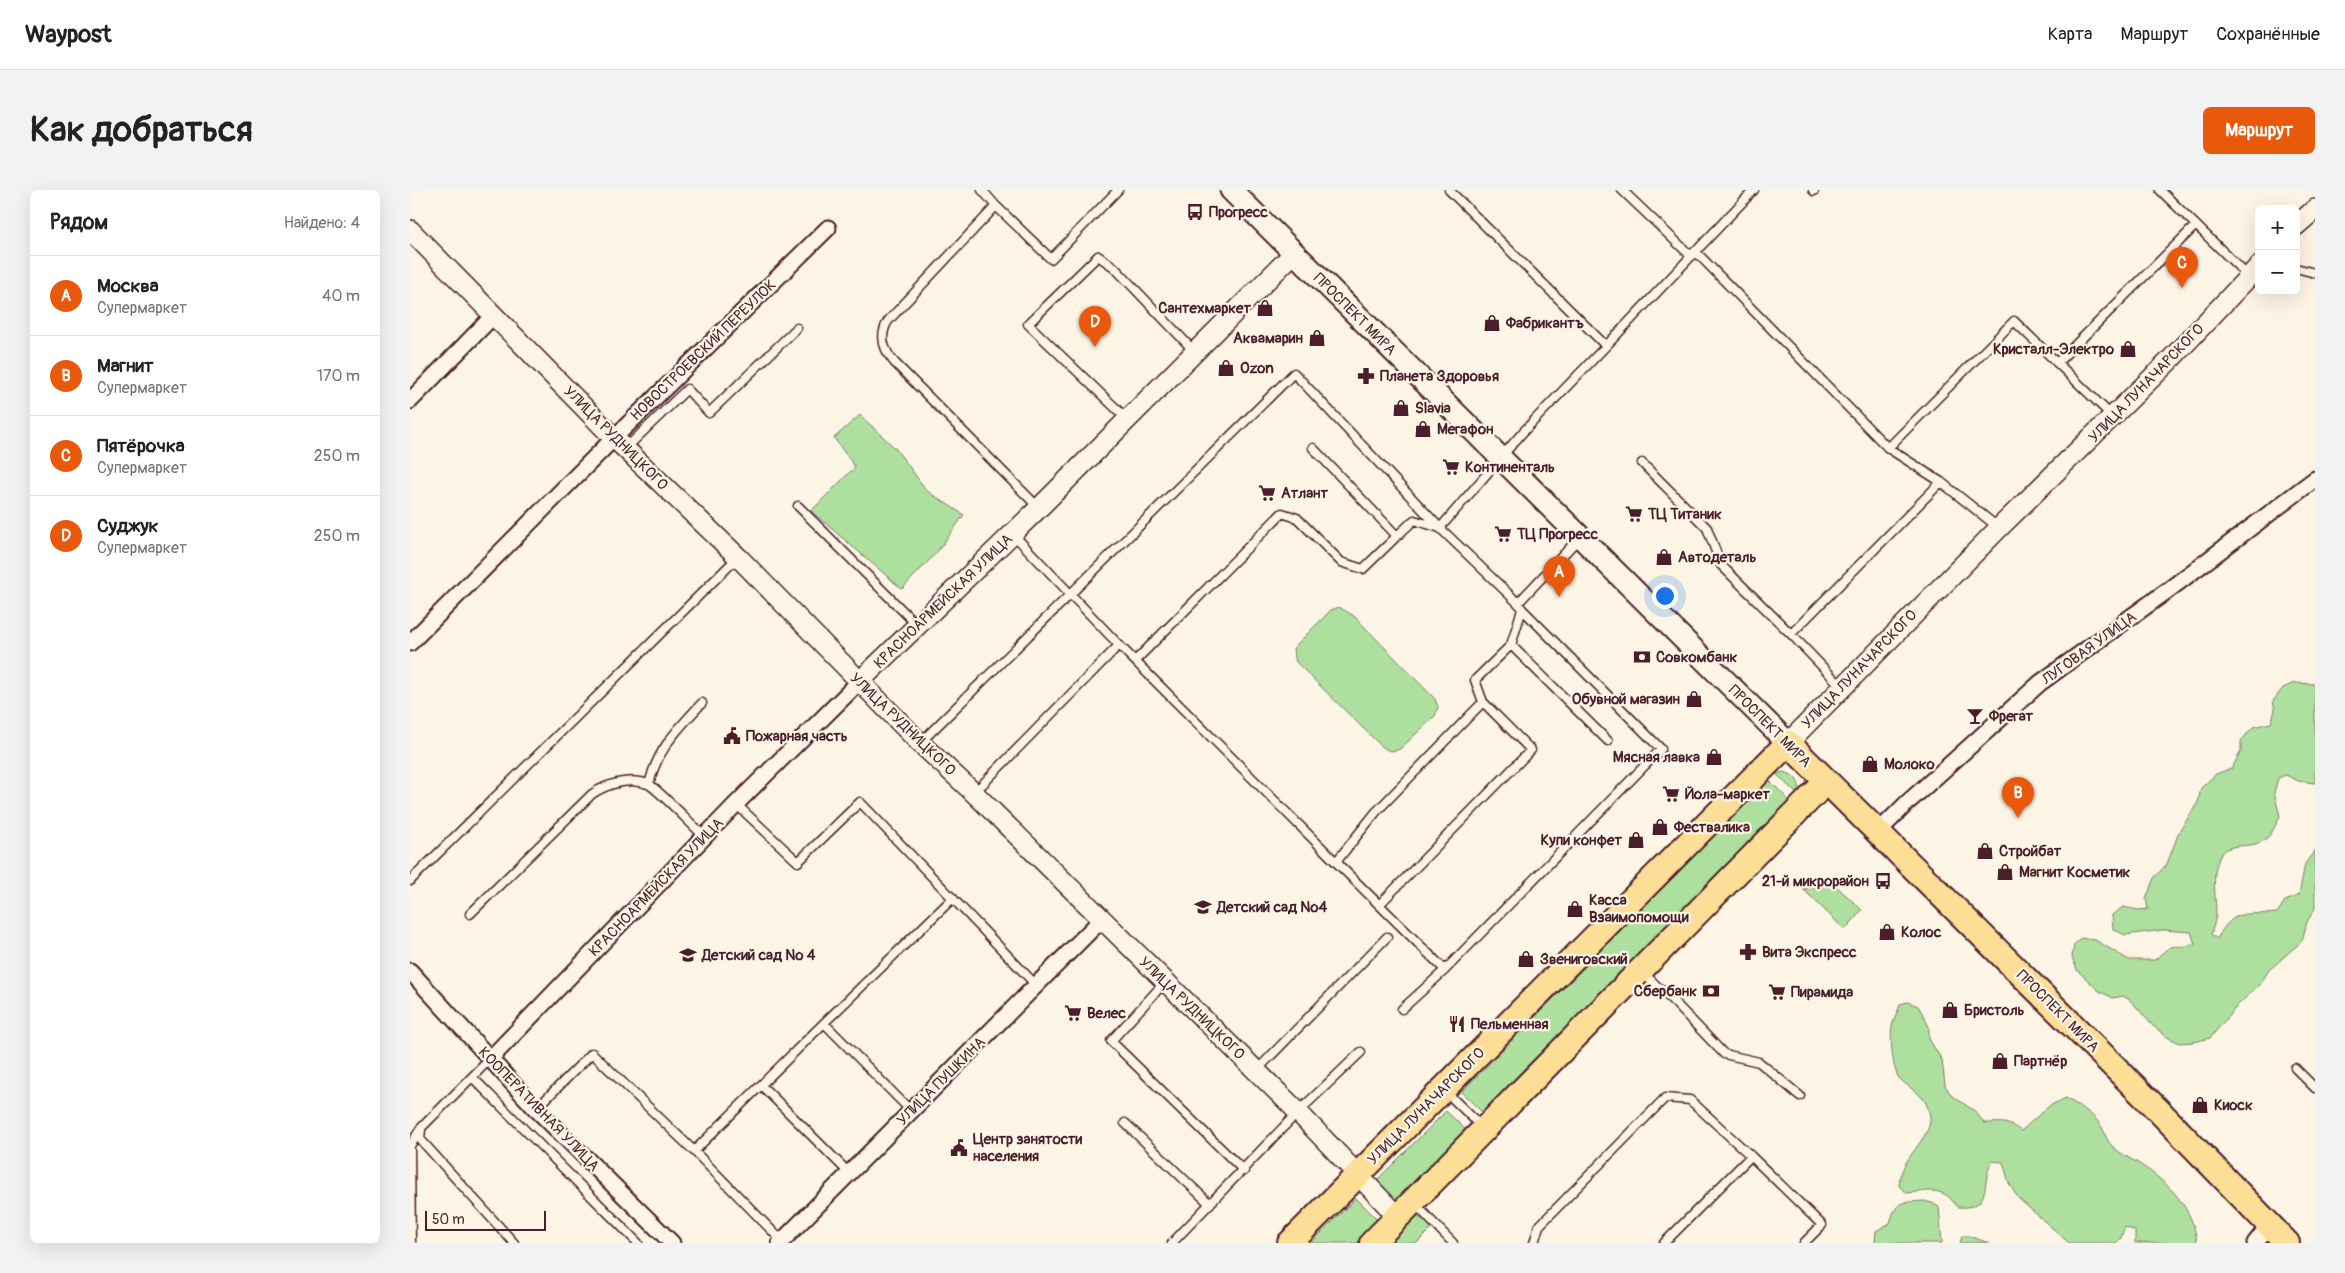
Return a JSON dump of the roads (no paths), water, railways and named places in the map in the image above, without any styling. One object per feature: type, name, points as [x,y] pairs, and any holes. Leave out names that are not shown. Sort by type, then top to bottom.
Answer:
[{"type":"main road","name":"ПРОСПЕКТ МИРА","points":[[1240,195],[1294,253],[2159,1111],[2262,1234],[2287,1243]]},
{"type":"main road","name":"УЛИЦА ЛУНАЧАРСКОГО","points":[[1290,1243],[1788,743]]},
{"type":"main road","points":[[1372,1243],[1826,782]]},
{"type":"street","points":[[2300,222],[2315,209]]},
{"type":"street","name":"НОВОСТРОЕВСКИЙ ПЕРЕУЛОК","points":[[410,643],[620,443],[828,228]]},
{"type":"street","name":"УЛИЦА РУДНИЦКОГО","points":[[410,230],[620,443],[738,557],[920,743],[974,793],[1298,1112],[1358,1175],[1405,1210]]},
{"type":"street","name":"КРАСНОАРМЕЙСКАЯ УЛИЦА","points":[[490,1059],[736,804],[917,625],[1039,508],[1294,253]]},
{"type":"street","name":"УЛИЦА ЛУНАЧАРСКОГО","points":[[1788,743],[1999,528],[2114,417],[2253,271]]},
{"type":"street","points":[[410,401],[493,316]]},
{"type":"street","name":"ЛУГОВАЯ УЛИЦА","points":[[1877,832],[1906,803],[2040,683],[2171,588],[2315,479]]},
{"type":"street","name":"УЛИЦА ПУШКИНА","points":[[781,1242],[1101,920]]},
{"type":"street","name":"КООПЕРАТИВНАЯ УЛИЦА","points":[[410,971],[536,1109],[672,1243]]},
{"type":"lane","points":[[982,190],[1051,259],[1118,190]]},
{"type":"lane","points":[[1449,190],[1606,346]]},
{"type":"lane","points":[[1622,190],[1693,254],[1888,448],[1941,482],[1999,528]]},
{"type":"lane","points":[[1440,528],[1523,432],[1754,190]]},
{"type":"lane","points":[[2160,190],[2196,225],[2253,271]]},
{"type":"lane","points":[[996,206],[888,321],[883,335],[883,344],[885,352],[894,362],[1039,508]]},
{"type":"lane","points":[[2057,363],[2196,225]]},
{"type":"lane","points":[[1127,419],[1028,324],[1098,256],[1114,267],[1195,352]]},
{"type":"lane","points":[[2300,269],[2315,273]]},
{"type":"lane","points":[[1888,448],[2014,321],[2114,417]]},
{"type":"lane","points":[[620,443],[686,389],[709,413],[797,328]]},
{"type":"lane","points":[[920,743],[1294,373],[1440,528],[1661,749],[1445,970],[1402,1009]]},
{"type":"lane","points":[[1313,448],[1397,536]]},
{"type":"lane","points":[[1642,463],[1707,528],[1721,565],[1842,687]]},
{"type":"lane","points":[[1791,634],[1941,482]]},
{"type":"lane","points":[[798,506],[917,625]]},
{"type":"lane","points":[[1135,661],[1282,513],[1297,518],[1341,562],[1364,569],[1414,520],[1440,528]]},
{"type":"lane","points":[[1012,533],[1119,645],[1445,970]]},
{"type":"lane","points":[[1380,905],[1531,750],[1483,702],[1476,680],[1511,645],[1520,606],[1580,537]]},
{"type":"lane","points":[[410,881],[738,557]]},
{"type":"lane","points":[[974,793],[1119,645]]},
{"type":"lane","points":[[1511,645],[1608,741]]},
{"type":"lane","points":[[1336,862],[1376,812],[1483,702]]},
{"type":"lane","points":[[649,784],[654,765],[666,742],[702,703]]},
{"type":"lane","points":[[470,914],[592,794],[606,785],[628,782],[649,784],[704,837]]},
{"type":"lane","points":[[736,804],[798,862],[860,802],[1036,985]]},
{"type":"lane","points":[[694,1151],[953,898]]},
{"type":"lane","points":[[1256,1071],[1387,937]]},
{"type":"lane","points":[[1640,971],[1674,1002],[1724,1054],[1758,1062],[1800,1096]]},
{"type":"lane","points":[[1165,982],[1111,1041],[1244,1170]]},
{"type":"lane","points":[[824,1023],[911,1111]]},
{"type":"lane","points":[[1172,1243],[1298,1112],[1361,1052]]},
{"type":"lane","points":[[536,1109],[592,1053],[694,1151],[781,1242]]},
{"type":"lane","points":[[411,1243],[410,1146],[421,1128],[490,1059]]},
{"type":"lane","points":[[2295,1068],[2315,1088]]},
{"type":"lane","points":[[472,1077],[638,1243]]},
{"type":"lane","points":[[761,1084],[849,1173]]},
{"type":"lane","points":[[1443,1089],[1484,1129]]},
{"type":"lane","points":[[1534,1243],[1539,1226],[1665,1098],[1690,1100],[1822,1225],[1804,1243]]},
{"type":"lane","points":[[1125,1123],[1210,1204]]},
{"type":"lane","points":[[421,1128],[420,1138],[514,1243]]},
{"type":"lane","points":[[1664,1243],[1751,1156]]},
{"type":"lane","points":[[1405,1210],[1453,1243]]},
{"type":"place","name":"Прогресс","points":[[1195,212]]},
{"type":"place","name":"Пятёрочка","points":[[2182,288]]},
{"type":"place","name":"Сантехмаркет","points":[[1265,308]]},
{"type":"place","name":"Фабрикантъ","points":[[1492,323]]},
{"type":"place","name":"Аквамарин","points":[[1317,338]]},
{"type":"place","name":"Суджук","points":[[1095,347]]},
{"type":"place","name":"Кристалл-Электро","points":[[2128,349]]},
{"type":"place","name":"Ozon","points":[[1226,368]]},
{"type":"place","name":"Планета Здоровья","points":[[1366,376]]},
{"type":"place","name":"Slavia","points":[[1401,408]]},
{"type":"place","name":"Мегафон","points":[[1423,429]]},
{"type":"place","name":"Континенталь","points":[[1451,467]]},
{"type":"place","name":"Атлант","points":[[1267,493]]},
{"type":"place","name":"ТЦ Титаник","points":[[1634,514]]},
{"type":"place","name":"ТЦ Прогресс","points":[[1503,534]]},
{"type":"place","name":"Автодеталь","points":[[1664,557]]},
{"type":"place","name":"Москва","points":[[1559,597]]},
{"type":"place","name":"Совкомбанк","points":[[1642,657]]},
{"type":"place","name":"Обувной магазин","points":[[1694,699]]},
{"type":"place","name":"Фрегат","points":[[1975,716]]},
{"type":"place","name":"Пожарная часть","points":[[732,736]]},
{"type":"place","name":"Мясная лавка","points":[[1714,757]]},
{"type":"place","name":"Молоко","points":[[1870,764]]},
{"type":"place","name":"Йола-маркет","points":[[1671,794]]},
{"type":"place","name":"Магнит","points":[[2018,818]]},
{"type":"place","name":"Фествалика","points":[[1660,827]]},
{"type":"place","name":"Купи конфет","points":[[1636,840]]},
{"type":"place","name":"Стройбат","points":[[1985,851]]},
{"type":"place","name":"Магнит Косметик","points":[[2005,872]]},
{"type":"place","name":"21-й микрорайон","points":[[1883,881]]},
{"type":"place","name":"Детский сад №4","points":[[1203,907]]},
{"type":"place","name":"Касса Взаимопомощи","points":[[1575,909]]},
{"type":"place","name":"Колос","points":[[1887,932]]},
{"type":"place","name":"Вита Экспресс","points":[[1748,952]]},
{"type":"place","name":"Детский сад № 4","points":[[688,955]]},
{"type":"place","name":"Звениговский","points":[[1526,959]]},
{"type":"place","name":"Сбербанк","points":[[1711,991]]},
{"type":"place","name":"Пирамида","points":[[1777,992]]},
{"type":"place","name":"Бристоль","points":[[1950,1010]]},
{"type":"place","name":"Велес","points":[[1073,1013]]},
{"type":"place","name":"Пельменная","points":[[1457,1024]]},
{"type":"place","name":"Партнёр","points":[[2000,1061]]},
{"type":"place","name":"Киоск","points":[[2200,1105]]},
{"type":"place","name":"Центр занятости населения","points":[[959,1148]]}]
